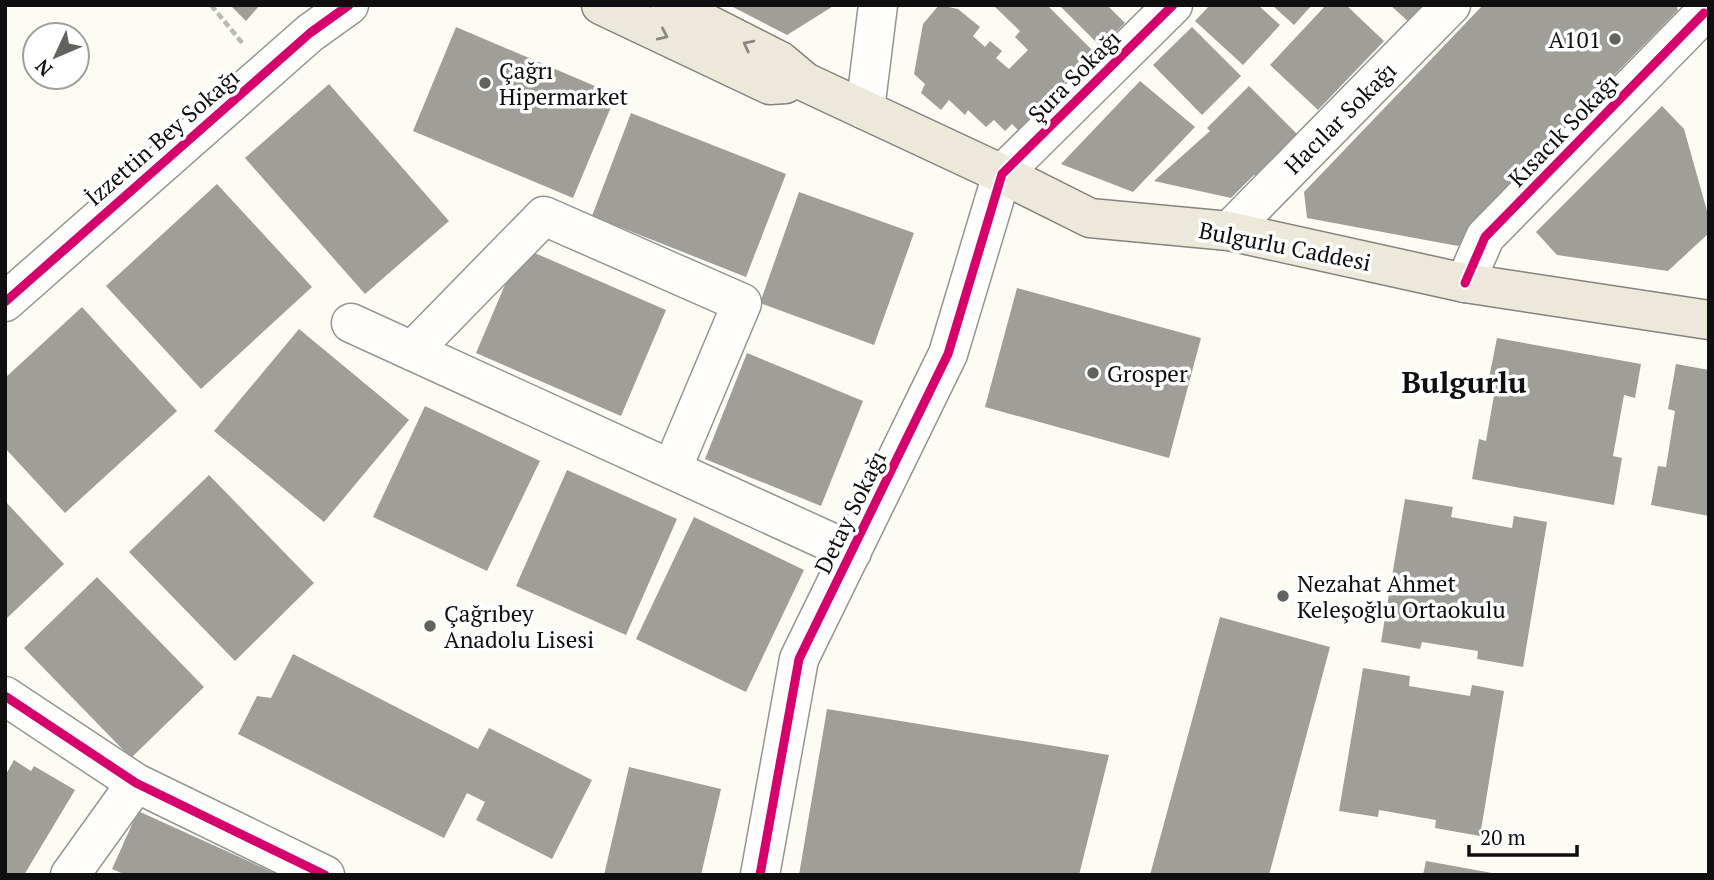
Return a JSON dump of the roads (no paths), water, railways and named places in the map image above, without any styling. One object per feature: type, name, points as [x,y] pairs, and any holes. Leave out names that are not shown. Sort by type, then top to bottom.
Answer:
[{"type":"main road","name":"Bulgurlu Caddesi","points":[[601,5],[770,85],[805,82]]},
{"type":"main road","name":"Bulgurlu Caddesi","points":[[670,5],[780,61],[805,82],[1090,218],[1229,231],[1465,283],[1709,320]]},
{"type":"street","name":"İzzettin Bey Sokağı","points":[[5,302],[310,33],[349,5]]},
{"type":"street","points":[[865,110],[878,5]]},
{"type":"street","name":"Hacılar Sokağı","points":[[1229,231],[1451,5]]},
{"type":"street","name":"Şura Sokağı","points":[[1002,174],[1165,8]]},
{"type":"street","name":"Kısacık Sokağı","points":[[1465,283],[1485,237],[1705,18]]},
{"type":"street","name":"Detay Sokağı","points":[[760,875],[799,659],[948,354],[1002,174]]},
{"type":"street","points":[[412,351],[544,216],[742,303],[672,469]]},
{"type":"street","points":[[351,323],[852,552]]},
{"type":"street","points":[[5,696],[136,783],[325,875]]},
{"type":"street","points":[[70,875],[136,783]]},
{"type":"place","name":"A101","points":[[1615,39]]},
{"type":"place","name":"Çağrı Hipermarket","points":[[485,83]]},
{"type":"place","name":"Grosper","points":[[1093,373]]},
{"type":"place","name":"Nezahat Ahmet Keleşoğlu Ortaokulu","points":[[1283,596]]},
{"type":"place","name":"Çağrıbey Anadolu Lisesi","points":[[430,626]]},
{"type":"district","name":"Bulgurlu","points":[[1464,382]]}]
